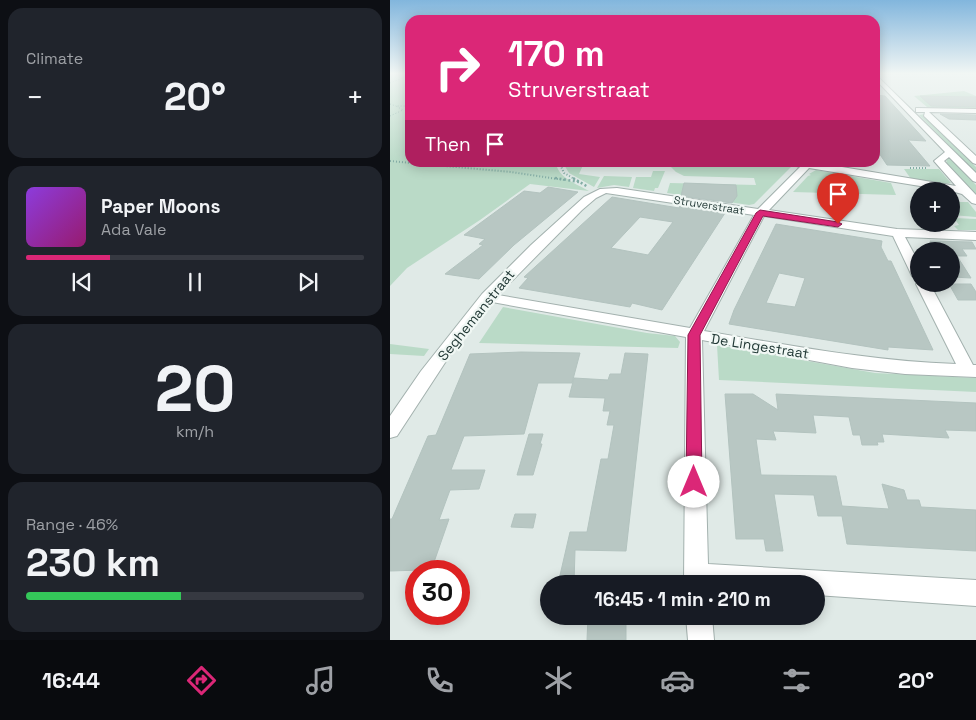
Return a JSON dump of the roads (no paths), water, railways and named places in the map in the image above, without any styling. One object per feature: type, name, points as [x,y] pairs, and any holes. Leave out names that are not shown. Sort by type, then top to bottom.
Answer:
[{"type":"street","points":[[904,104],[976,180]]},
{"type":"street","points":[[917,104],[976,161]]},
{"type":"street","points":[[910,110],[976,111]]},
{"type":"street","points":[[952,153],[945,155],[940,161],[976,201]]},
{"type":"street","points":[[695,575],[694,335],[760,213],[804,167]]},
{"type":"street","points":[[825,167],[965,191]]},
{"type":"street","name":"Struverstraat","points":[[596,190],[620,191],[897,233],[976,236]]},
{"type":"street","name":"Seghemanstraat","points":[[390,431],[445,351],[487,297],[523,259],[596,190]]},
{"type":"street","points":[[897,233],[910,258]]},
{"type":"street","points":[[928,292],[972,371]]},
{"type":"street","name":"De Lingestraat","points":[[487,297],[694,335],[880,366],[972,371]]},
{"type":"street","points":[[825,586],[976,593]]},
{"type":"street","points":[[700,625],[701,640]]}]
